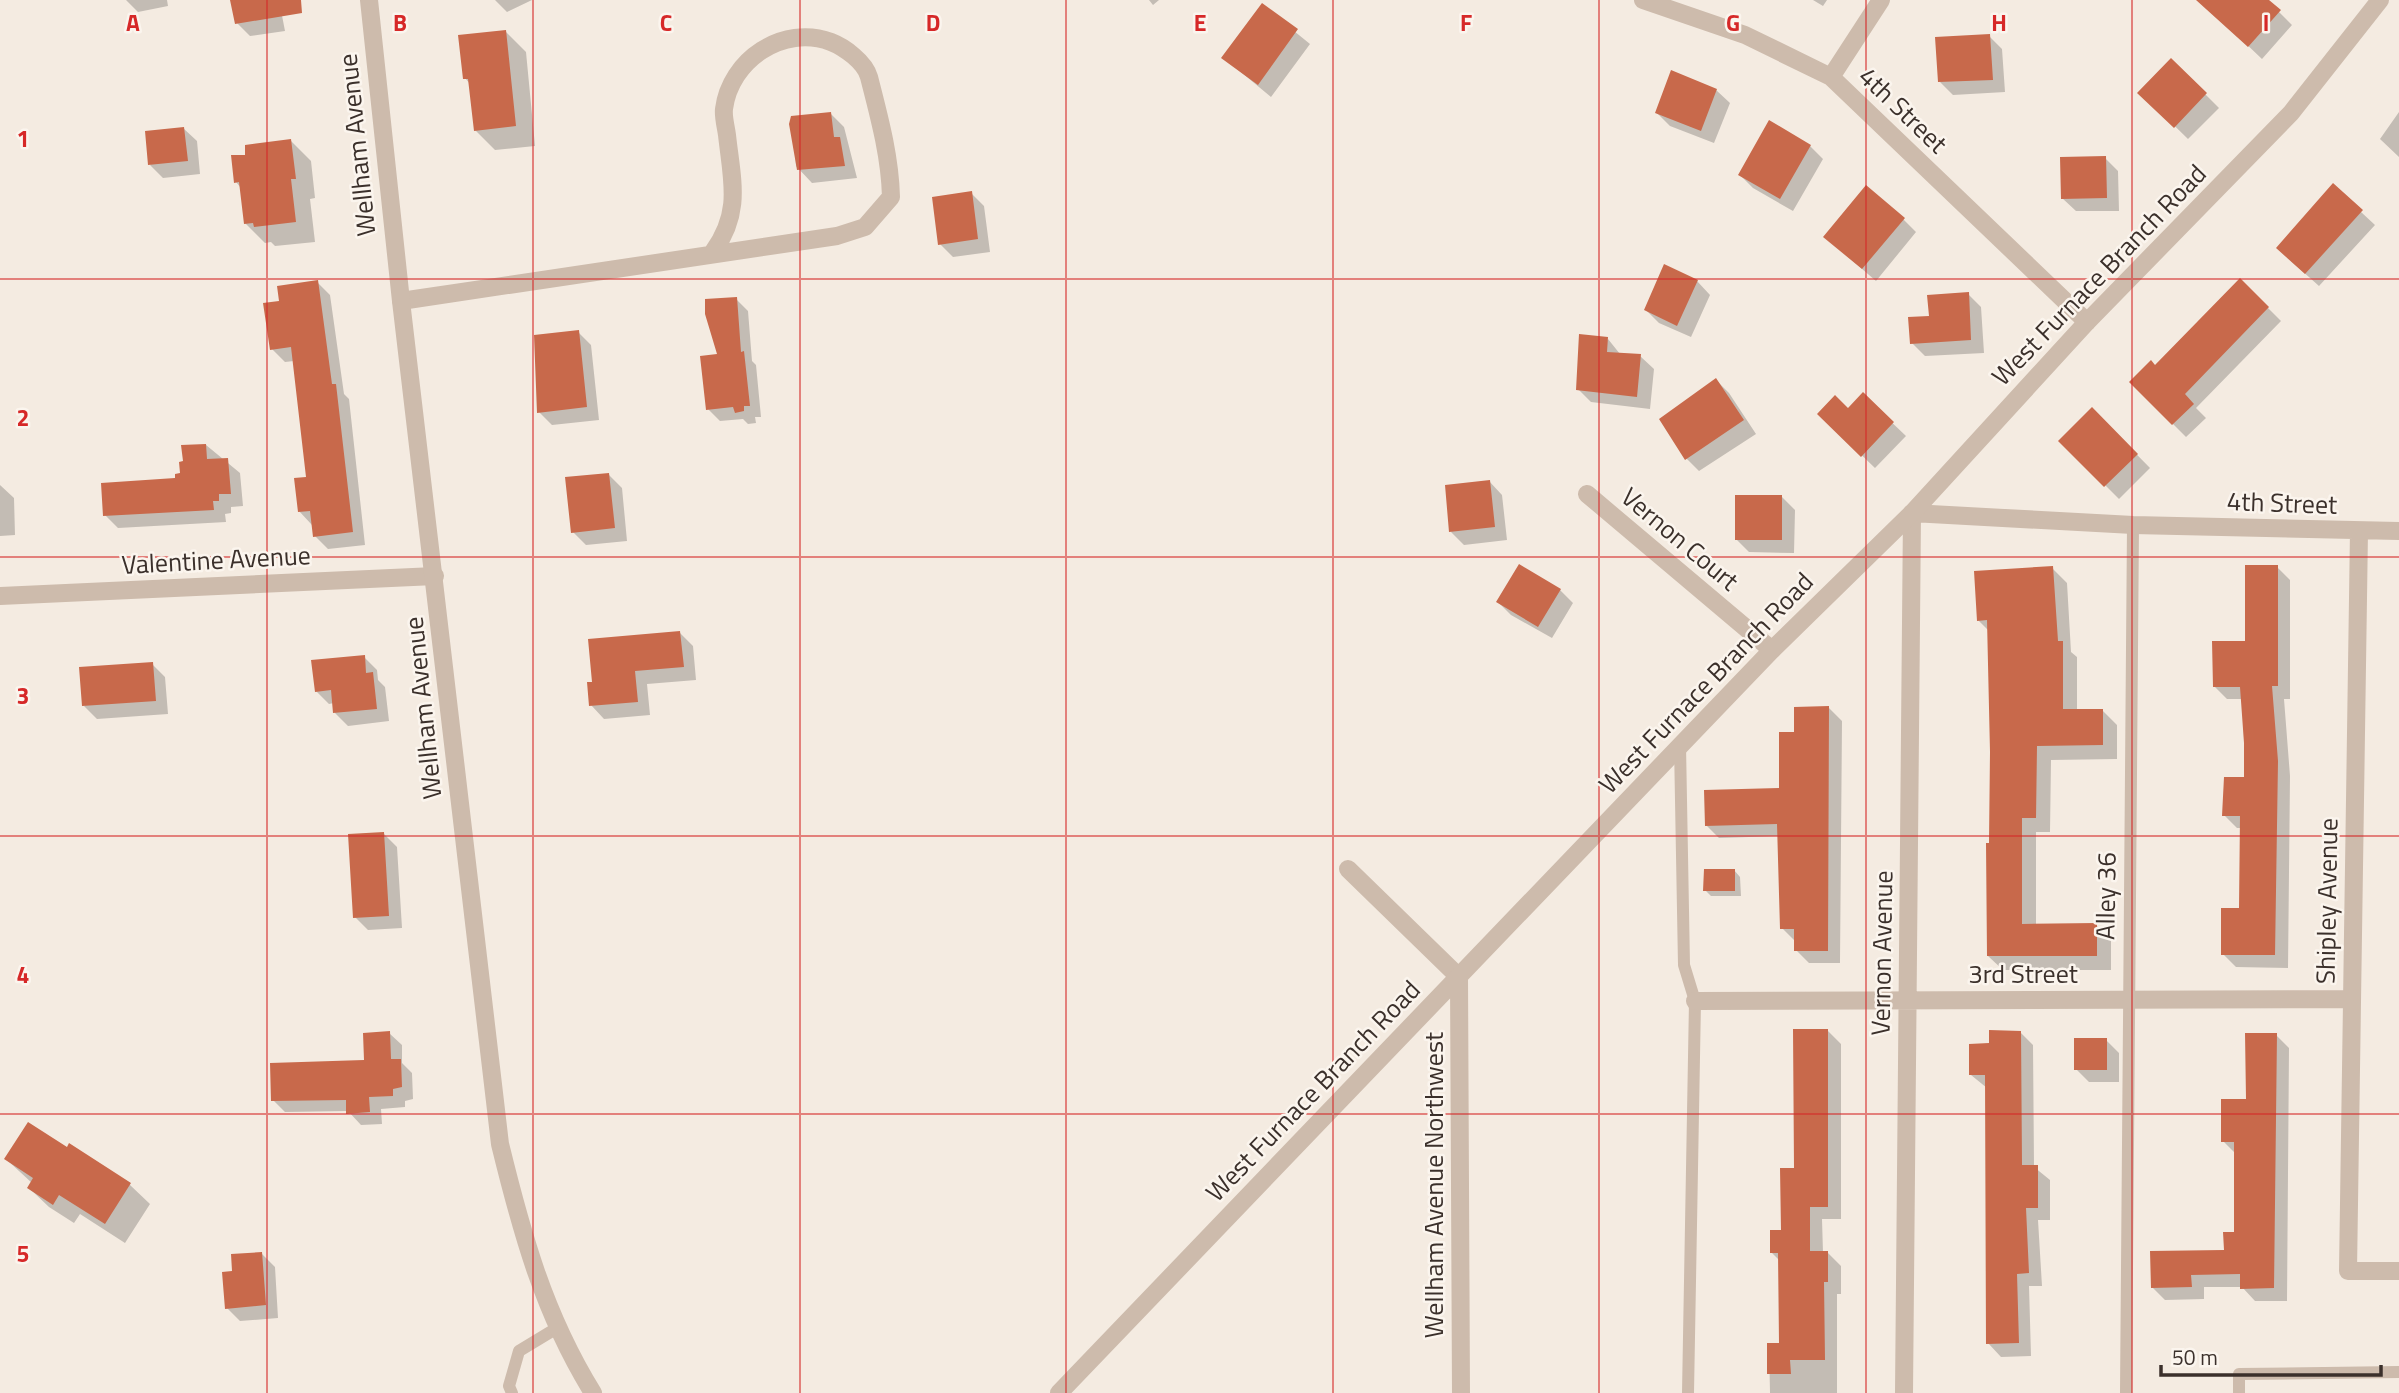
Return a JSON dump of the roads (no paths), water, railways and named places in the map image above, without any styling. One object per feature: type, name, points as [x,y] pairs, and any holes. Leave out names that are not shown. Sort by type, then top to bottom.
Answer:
[{"type":"street","name":"Wellham Avenue","points":[[369,0],[401,301],[500,1144],[522,1233],[557,1328],[593,1393]]},
{"type":"street","name":"4th Street","points":[[1643,0],[1745,36],[1831,77],[2087,322]]},
{"type":"street","points":[[1831,77],[1881,0]]},
{"type":"street","name":"West Furnace Branch Road","points":[[1059,1393],[1772,650],[1912,513],[2087,322],[2291,113],[2380,0]]},
{"type":"street","points":[[401,301],[838,236],[866,227],[891,197],[890,166],[868,72],[856,57],[831,42],[799,37],[773,44],[748,59],[733,81],[724,110],[735,200],[731,219],[713,253]]},
{"type":"street","name":"Vernon Court","points":[[1587,495],[1772,650]]},
{"type":"street","name":"4th Street","points":[[1912,513],[2133,525],[2399,531]]},
{"type":"street","name":"Vernon Avenue","points":[[1904,1393],[1912,513]]},
{"type":"street","name":"Shipley Avenue","points":[[2358,531],[2348,1271],[2399,1271]]},
{"type":"street","name":"Valentine Avenue","points":[[0,596],[435,576]]},
{"type":"street","points":[[1348,869],[1459,977]]},
{"type":"street","name":"Wellham Avenue Northwest","points":[[1459,977],[1461,1393]]},
{"type":"street","name":"3rd Street","points":[[1695,1001],[2352,999]]},
{"type":"lane","name":"Alley 36","points":[[2126,1393],[2133,525]]},
{"type":"lane","points":[[1680,745],[1684,965],[1695,1001],[1688,1393]]},
{"type":"lane","points":[[512,1393],[509,1386],[519,1350],[557,1328]]},
{"type":"lane","points":[[2239,1393],[2239,1374],[2399,1372]]}]
